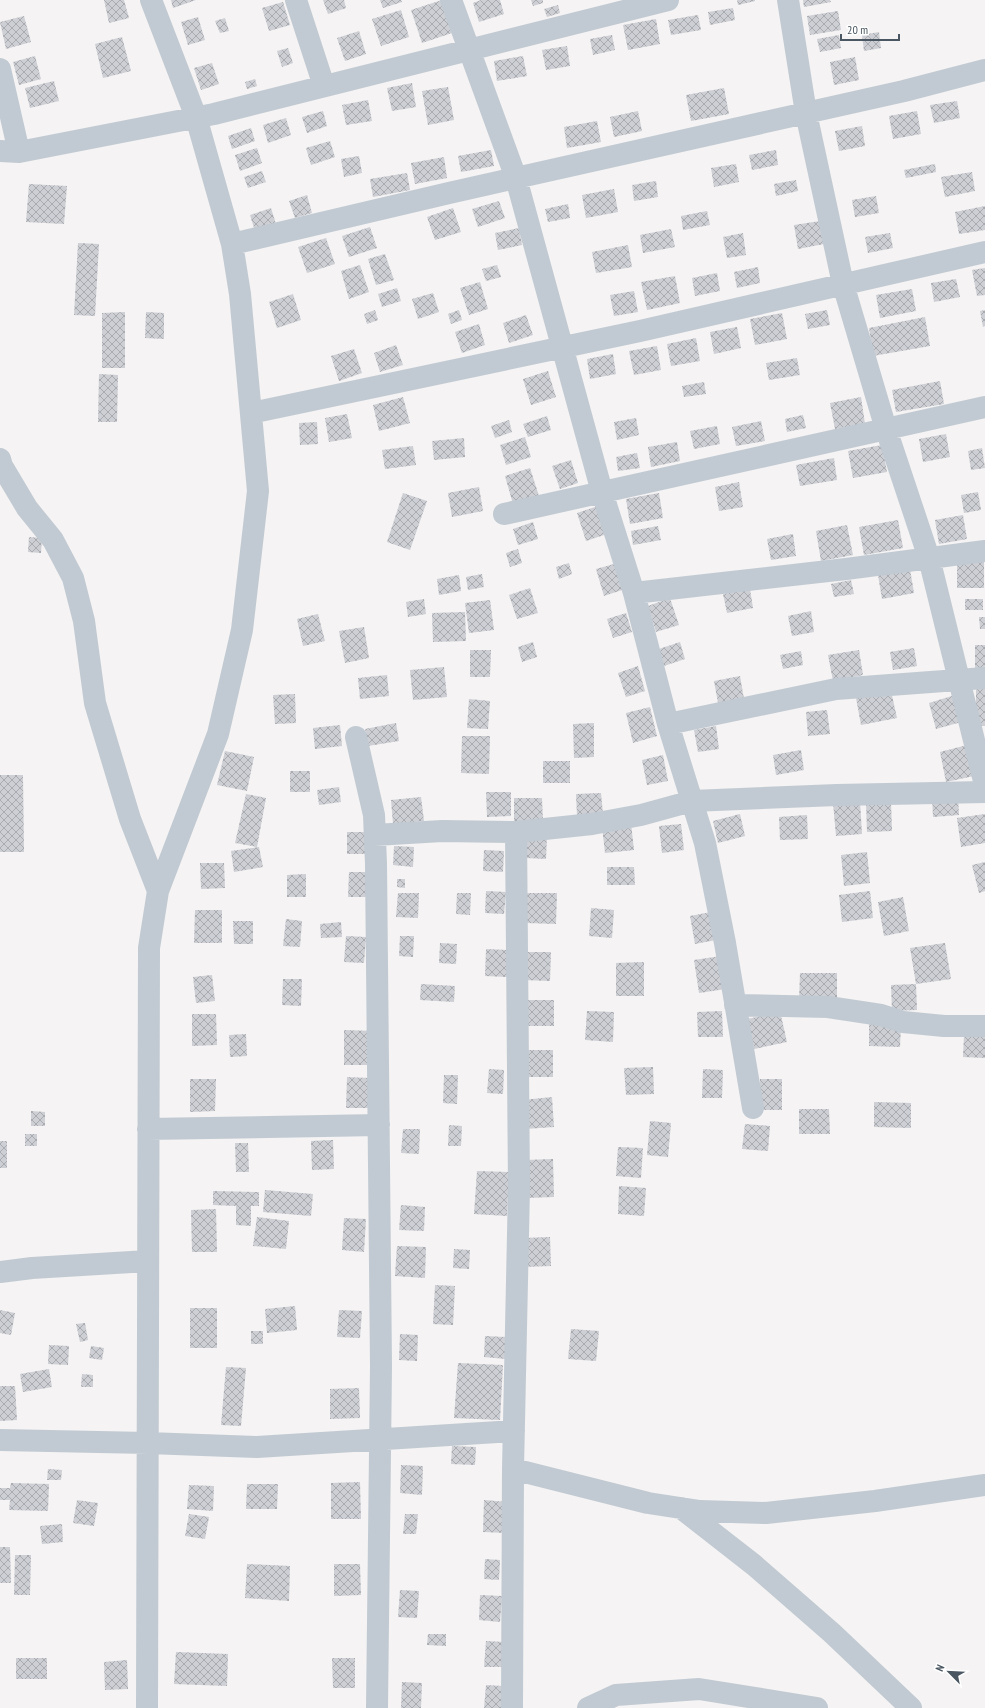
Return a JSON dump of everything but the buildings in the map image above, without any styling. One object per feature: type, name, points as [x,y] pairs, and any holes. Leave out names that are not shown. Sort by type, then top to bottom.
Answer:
[{"type":"street","points":[[147,1708],[149,948],[158,891],[218,734],[242,630],[258,491],[240,294],[232,244],[196,117],[151,0]]},
{"type":"street","points":[[296,0],[324,86]]},
{"type":"street","points":[[451,0],[516,178],[602,492],[634,593],[668,724],[705,843],[725,943],[753,1108]]},
{"type":"street","points":[[0,69],[10,151],[196,117],[470,50],[607,7],[668,0]]},
{"type":"street","points":[[788,0],[806,113],[843,284],[886,430],[929,558],[985,785]]},
{"type":"street","points":[[232,244],[516,178],[904,91],[985,70]]},
{"type":"street","points":[[251,413],[562,347],[985,252]]},
{"type":"street","points":[[504,514],[985,407]]},
{"type":"street","points":[[0,459],[2,466],[27,508],[53,540],[73,578],[84,621],[95,703],[130,819],[158,891]]},
{"type":"street","points":[[634,593],[985,551]]},
{"type":"street","points":[[668,724],[836,689],[985,678]]},
{"type":"street","points":[[356,737],[374,815],[378,947],[381,1438],[377,1708]]},
{"type":"street","points":[[375,835],[442,831],[516,832],[592,824],[641,815],[692,801],[837,795],[985,792]]},
{"type":"street","points":[[512,1708],[514,1431],[519,1187],[516,832]]},
{"type":"street","points":[[735,1005],[828,1007],[881,1015],[903,1022],[944,1026],[985,1026]]},
{"type":"street","points":[[148,1129],[379,1125]]},
{"type":"street","points":[[0,1272],[32,1268],[148,1261]]},
{"type":"street","points":[[0,1440],[257,1447],[381,1438],[514,1431]]},
{"type":"street","points":[[514,1469],[620,1496],[700,1511],[766,1513],[875,1501],[985,1485]]},
{"type":"street","points":[[681,1508],[760,1570],[832,1633],[910,1708]]},
{"type":"street","points":[[588,1708],[616,1695],[699,1689],[817,1708]]}]
